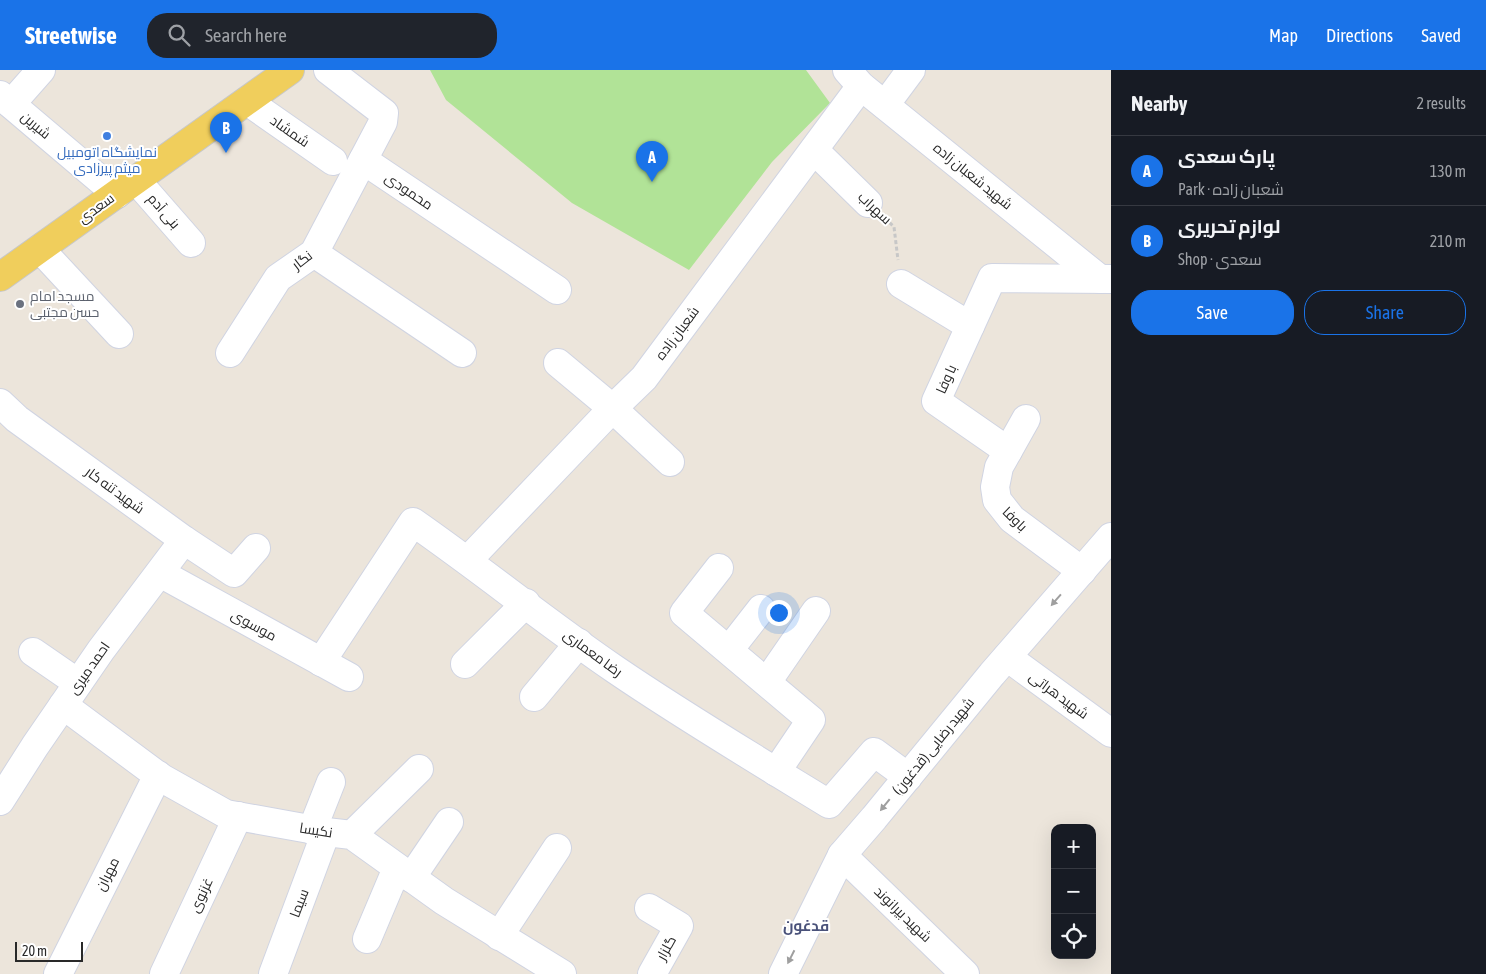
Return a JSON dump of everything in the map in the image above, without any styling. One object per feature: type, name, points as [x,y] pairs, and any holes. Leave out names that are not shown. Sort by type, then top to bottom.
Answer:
[{"type":"main road","name":"سعدی","points":[[0,277],[285,72]]},
{"type":"street","points":[[6,100],[41,70]]},
{"type":"street","points":[[328,70],[384,114],[383,122],[363,160]]},
{"type":"street","points":[[885,105],[911,70]]},
{"type":"street","name":"شهید شعبان زاده","points":[[854,78],[885,105],[1106,279]]},
{"type":"street","name":"شعبان زاده","points":[[468,560],[612,408],[644,378],[814,150],[854,78]]},
{"type":"street","name":"شیرین","points":[[6,100],[127,187]]},
{"type":"street","name":"شمشاد","points":[[247,100],[333,160]]},
{"type":"street","name":"سهراب","points":[[814,150],[868,202]]},
{"type":"street","name":"نگار","points":[[230,353],[278,278],[314,253],[363,160]]},
{"type":"street","name":"محمودی","points":[[363,160],[557,290]]},
{"type":"street","name":"بنی آدم","points":[[127,187],[191,243]]},
{"type":"street","points":[[40,249],[119,334]]},
{"type":"street","points":[[314,253],[462,353]]},
{"type":"street","name":"با وفا","points":[[1008,451],[936,401],[992,278],[1106,279]]},
{"type":"street","points":[[901,284],[970,326]]},
{"type":"street","points":[[558,363],[612,408],[670,462]]},
{"type":"street","name":"شهید تنه کار","points":[[0,403],[17,419],[184,540],[234,573],[256,548]]},
{"type":"street","name":"باوفا","points":[[1026,419],[999,467],[995,486],[997,500],[1012,519],[1082,571]]},
{"type":"street","name":"رضا معماری","points":[[321,662],[413,522],[468,560],[631,680],[828,804],[874,752],[908,777]]},
{"type":"street","name":"(قدغون) شهید رضایی","points":[[782,974],[842,855],[1007,657],[1111,537]]},
{"type":"street","name":"احمد میری","points":[[0,801],[71,694],[184,540]]},
{"type":"street","points":[[718,568],[684,613],[812,720],[776,772]]},
{"type":"street","name":"موسوی","points":[[160,573],[349,676]]},
{"type":"street","points":[[465,664],[526,603]]},
{"type":"street","points":[[729,650],[762,609]]},
{"type":"street","points":[[767,682],[816,611]]},
{"type":"street","points":[[534,697],[579,643]]},
{"type":"street","name":"نکیسا","points":[[33,652],[71,694],[158,775],[226,814],[330,832],[404,873],[444,901],[562,974]]},
{"type":"street","name":"شهید هراتی","points":[[1007,657],[1111,733]]},
{"type":"street","points":[[330,832],[419,769]]},
{"type":"street","name":"مهران","points":[[58,974],[158,775]]},
{"type":"street","name":"سیما","points":[[273,974],[330,832],[331,782]]},
{"type":"street","name":"غزنوی","points":[[164,974],[238,816]]},
{"type":"street","points":[[367,939],[404,873],[449,822]]},
{"type":"street","points":[[499,936],[557,848]]},
{"type":"street","name":"شهید بیرانوند","points":[[842,855],[965,974]]},
{"type":"street","name":"گلزار","points":[[649,908],[679,926],[652,974]]},
{"type":"path","name":"سهراب","points":[[868,202],[894,227],[901,284]]},
{"type":"green space","points":[[430,70],[806,70],[830,103],[772,162],[689,270],[572,203],[446,100]]},
{"type":"place","name":"نمایشگاه اتومبیل میثم پیرزادی","points":[[107,136]]},
{"type":"place","name":"لوازم تحریری","points":[[226,153]]},
{"type":"place","name":"پارک سعدی","points":[[652,182]]},
{"type":"place","name":"مسجد امام حسن مجتبی","points":[[20,304]]},
{"type":"district","name":"قدغون","points":[[806,926]]}]
